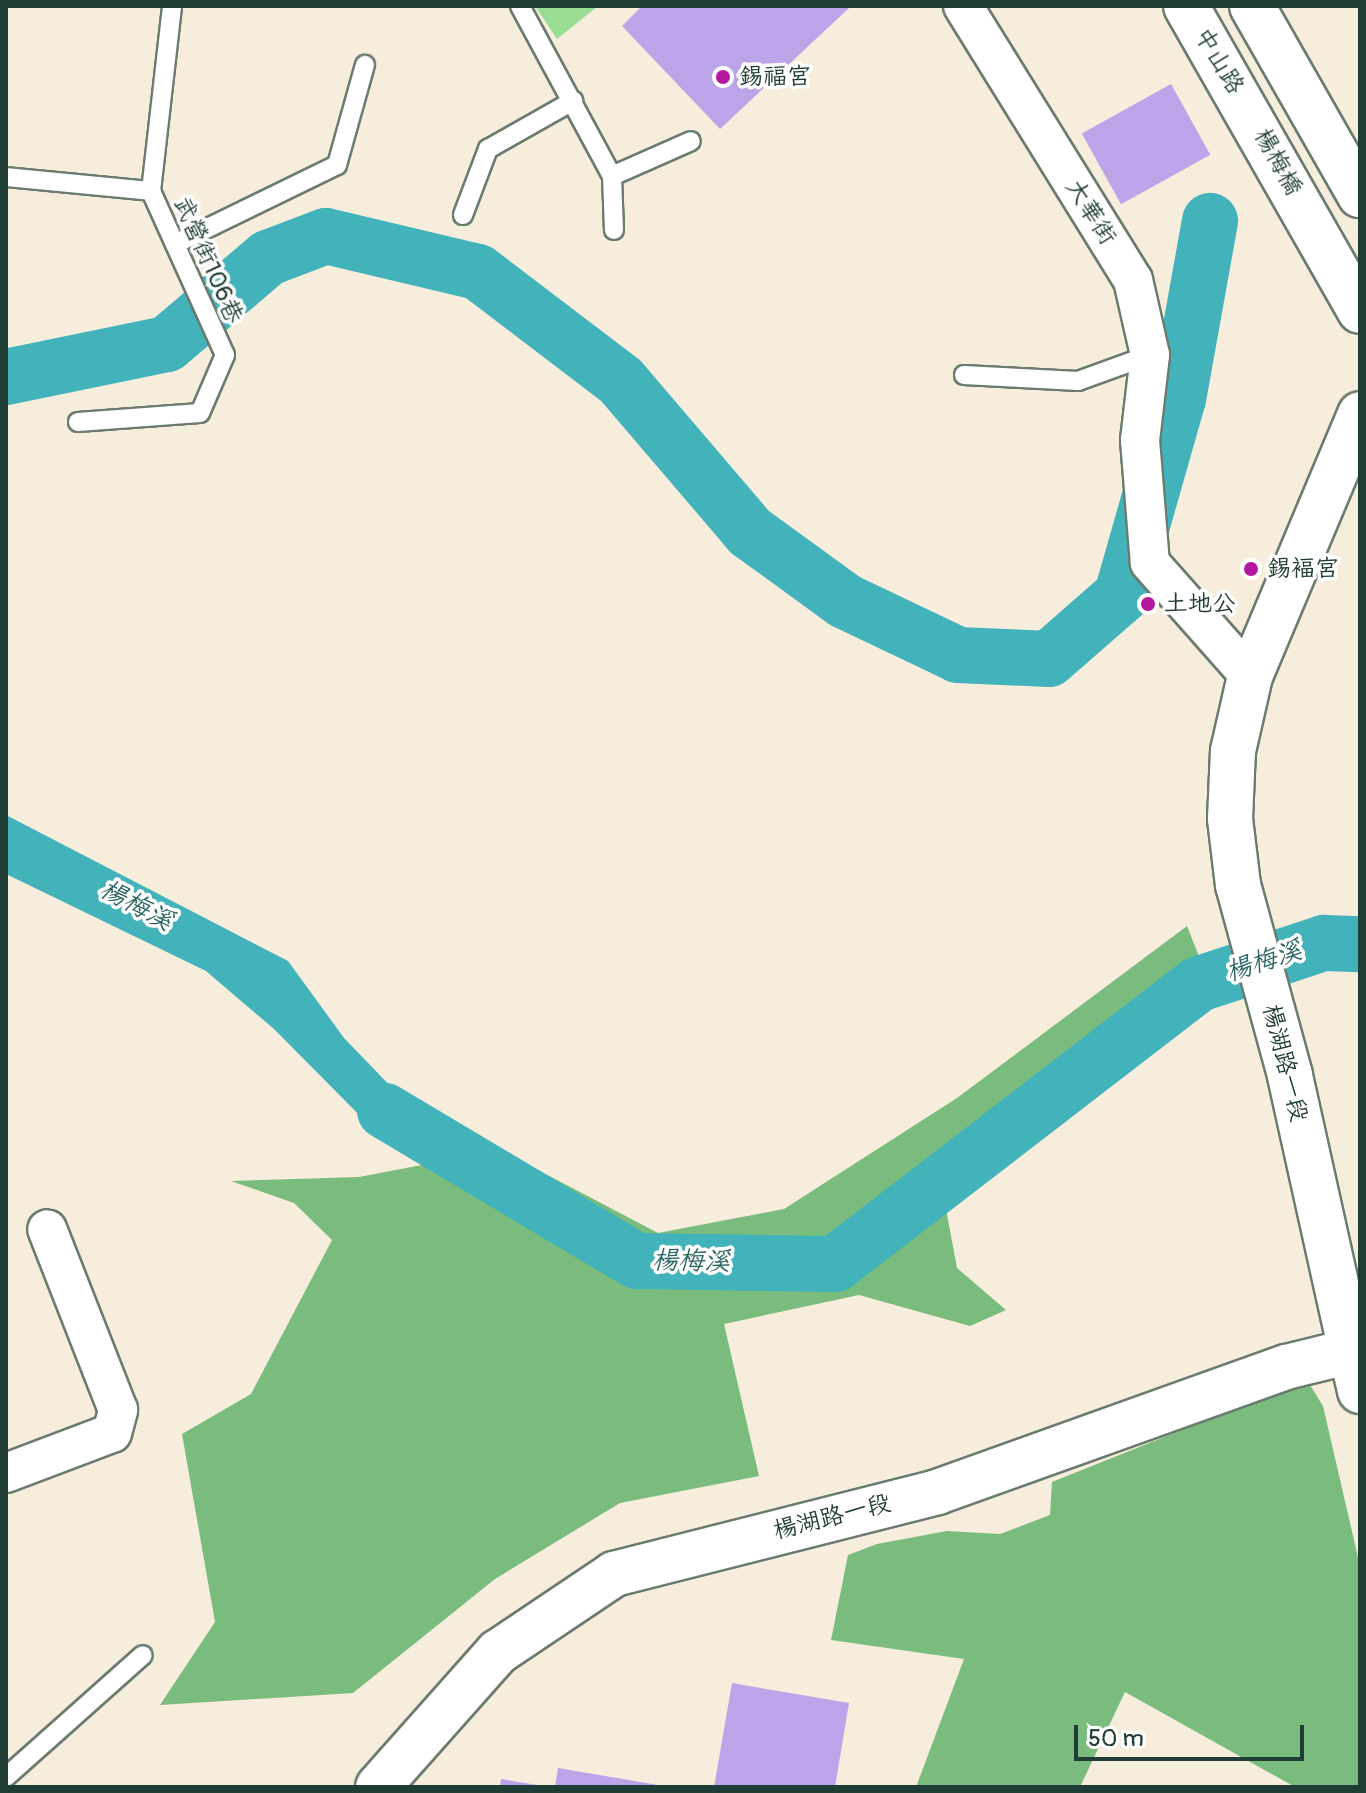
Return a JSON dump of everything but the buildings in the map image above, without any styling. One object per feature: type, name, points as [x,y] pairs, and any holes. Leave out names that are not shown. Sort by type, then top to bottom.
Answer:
[{"type":"street","name":"大華街","points":[[963,6],[1133,280],[1150,355],[1140,440],[1150,563],[1250,676]]},
{"type":"street","name":"中山路","points":[[1186,6],[1252,116]]},
{"type":"street","points":[[1252,6],[1353,185]]},
{"type":"street","name":"楊梅橋","points":[[1252,116],[1360,311]]},
{"type":"street","name":"楊湖路一段","points":[[378,1787],[498,1652],[614,1574],[937,1492],[1286,1367],[1355,1371],[1290,1075],[1238,885],[1230,819],[1233,751],[1250,676],[1360,414]]},
{"type":"street","points":[[6,1473],[112,1433],[118,1410],[47,1229]]},
{"type":"lane","name":"武營街106巷","points":[[78,422],[200,413],[225,355],[151,191],[172,6]]},
{"type":"lane","points":[[520,6],[612,176],[614,230]]},
{"type":"lane","points":[[175,244],[337,165],[365,65]]},
{"type":"lane","points":[[463,215],[488,149],[573,101]]},
{"type":"lane","points":[[612,176],[691,141]]},
{"type":"lane","name":"武營街106巷","points":[[6,177],[151,191]]},
{"type":"lane","points":[[964,375],[1078,381],[1150,355]]},
{"type":"lane","points":[[6,1777],[143,1655]]},
{"type":"green space","points":[[535,6],[598,6],[557,39]]},
{"type":"green space","points":[[1187,926],[1200,959],[937,1161],[957,1268],[1006,1310],[970,1326],[859,1295],[724,1324],[759,1476],[620,1503],[495,1579],[353,1693],[160,1705],[215,1622],[182,1434],[251,1394],[332,1240],[294,1203],[231,1181],[359,1177],[500,1150],[658,1233],[784,1209],[957,1098]]},
{"type":"green space","points":[[1310,1385],[1323,1406],[1360,1566],[1360,1787],[1295,1787],[1125,1692],[1080,1787],[916,1787],[964,1659],[831,1640],[848,1555],[877,1544],[947,1531],[1000,1534],[1050,1515],[1052,1482],[1289,1387]]},
{"type":"water","points":[[6,815],[288,961],[344,1038],[452,1150],[387,1143],[274,1029],[206,971],[6,874]]},
{"type":"waterway","points":[[6,377],[167,344],[268,258],[326,236],[478,272],[621,381],[750,532],[845,601],[958,655],[1049,659],[1122,595],[1178,399],[1210,221]]},
{"type":"waterway","name":"楊梅溪","points":[[385,1111],[637,1261],[835,1264],[1199,984],[1324,943],[1360,944]]},
{"type":"place","name":"錫福宮","points":[[723,77]]},
{"type":"place","name":"錫褔宮","points":[[1251,569]]},
{"type":"place","name":"土地公","points":[[1148,604]]}]
